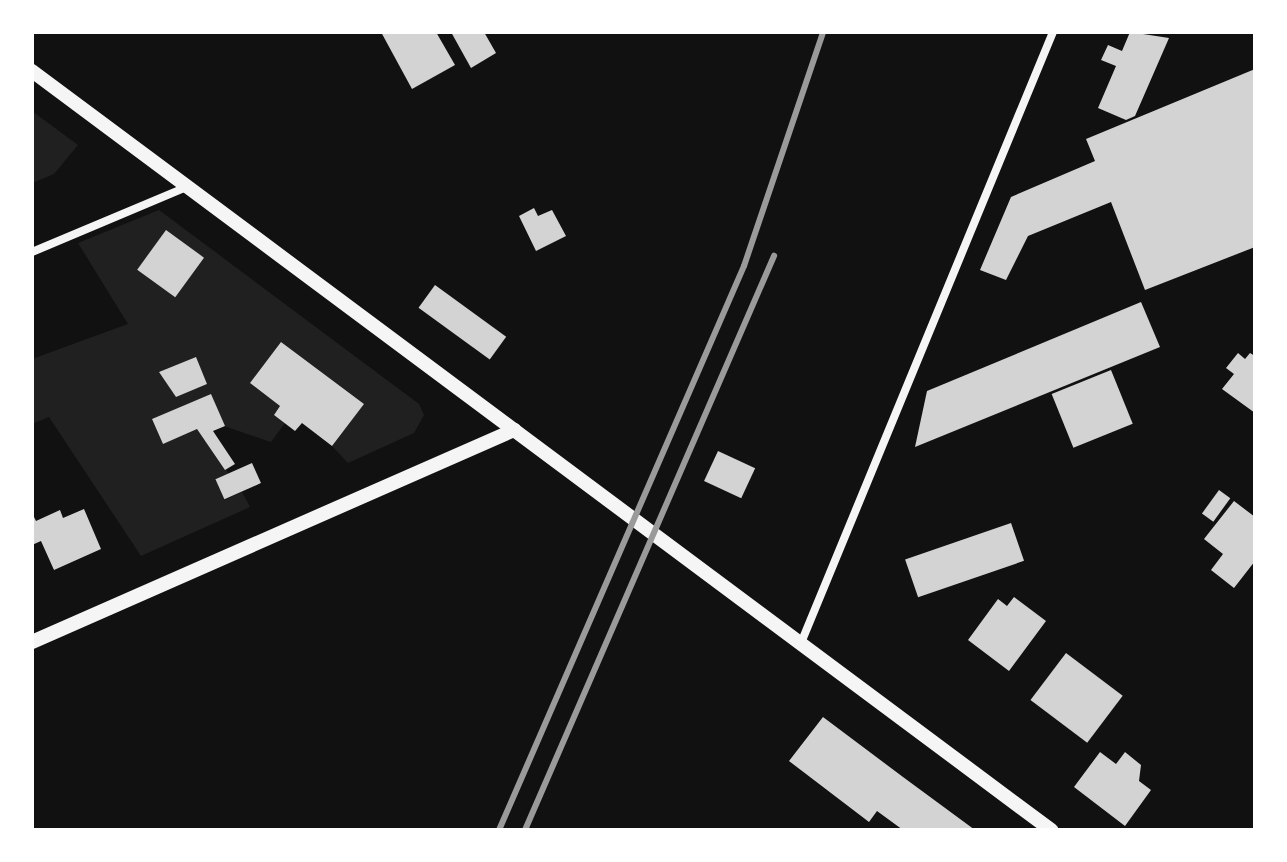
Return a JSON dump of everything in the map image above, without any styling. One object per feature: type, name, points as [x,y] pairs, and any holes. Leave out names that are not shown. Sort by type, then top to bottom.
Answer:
[{"type":"street","points":[[801,643],[1053,32]]},
{"type":"street","points":[[32,71],[1051,830]]},
{"type":"street","points":[[32,252],[187,187]]},
{"type":"street","points":[[32,642],[514,430]]},
{"type":"shaded area","points":[[32,111],[78,145],[54,174],[32,183]]},
{"type":"shaded area","points":[[159,210],[419,404],[424,415],[414,433],[348,463],[332,446],[364,404],[281,342],[250,383],[280,406],[274,415],[285,423],[271,442],[224,426],[211,394],[152,419],[163,444],[197,429],[229,474],[216,480],[225,500],[242,492],[250,507],[141,556],[49,417],[32,424],[32,359],[128,324],[78,243]],"holes":[[[196,357],[207,384],[176,397],[159,372]]]},
{"type":"building","points":[[381,32],[436,32],[455,65],[412,89]]},
{"type":"building","points":[[451,32],[484,32],[496,53],[471,68]]},
{"type":"building","points":[[1130,32],[1169,38],[1135,116],[1126,120],[1098,108],[1116,66],[1101,60],[1108,45],[1122,51]]},
{"type":"building","points":[[1255,69],[1255,247],[1145,290],[1111,202],[1028,236],[1006,280],[980,270],[1011,197],[1095,161],[1086,139]]},
{"type":"building","points":[[534,208],[538,216],[552,210],[566,236],[536,251],[519,216]]},
{"type":"building","points":[[166,230],[204,258],[175,297],[137,270]]},
{"type":"building","points":[[435,285],[506,337],[490,359],[419,308]]},
{"type":"building","points":[[1141,302],[1160,347],[915,447],[927,391]]},
{"type":"building","points":[[281,342],[364,404],[332,446],[302,423],[295,431],[274,415],[280,406],[250,383]]},
{"type":"building","points":[[1238,353],[1245,359],[1250,353],[1255,356],[1255,413],[1222,389],[1234,374],[1226,368]]},
{"type":"building","points":[[196,357],[207,384],[176,397],[159,372]]},
{"type":"building","points":[[1111,370],[1133,424],[1073,448],[1052,394]]},
{"type":"building","points":[[211,394],[225,426],[213,431],[235,464],[225,470],[197,429],[163,444],[152,419]]},
{"type":"building","points":[[718,451],[755,468],[741,498],[704,481]]},
{"type":"building","points":[[252,463],[261,483],[224,499],[215,479]]},
{"type":"building","points":[[1219,490],[1230,498],[1213,522],[1202,513]]},
{"type":"building","points":[[1234,501],[1255,517],[1255,561],[1234,588],[1211,570],[1223,554],[1204,539]]},
{"type":"building","points":[[84,509],[101,549],[54,570],[41,541],[32,545],[32,513],[36,521],[60,510],[63,518]]},
{"type":"building","points":[[1011,523],[1024,561],[918,597],[905,559]]},
{"type":"building","points":[[1014,597],[1046,621],[1009,671],[968,640],[998,599],[1007,606]]},
{"type":"building","points":[[1066,653],[1123,696],[1087,743],[1030,700]]},
{"type":"building","points":[[823,717],[975,830],[903,830],[877,811],[869,822],[789,761]]},
{"type":"building","points":[[1100,752],[1116,764],[1125,752],[1141,765],[1139,781],[1151,790],[1125,826],[1074,787]]},
{"type":"railway","points":[[499,830],[744,266],[823,32]]},
{"type":"railway","points":[[525,830],[774,256]]}]
